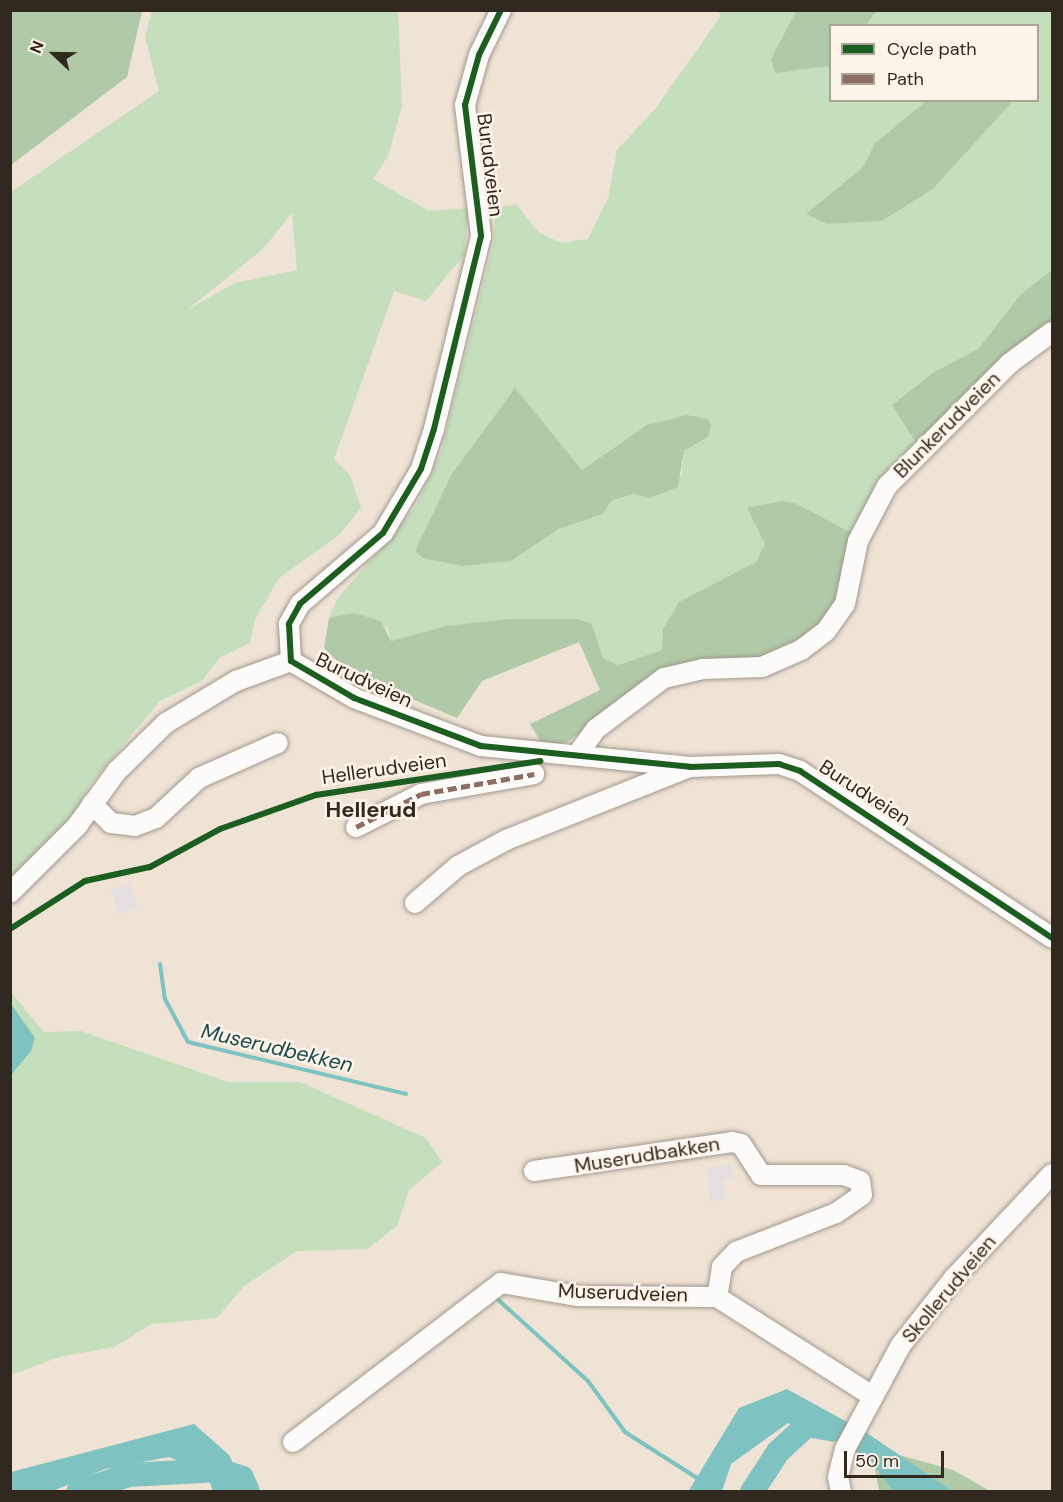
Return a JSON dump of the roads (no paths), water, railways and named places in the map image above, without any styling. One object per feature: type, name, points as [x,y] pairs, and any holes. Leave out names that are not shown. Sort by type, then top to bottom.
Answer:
[{"type":"street","name":"Burudveien","points":[[501,10],[479,55],[465,105],[481,236],[434,429],[421,469],[383,533],[300,604],[289,624],[291,661],[354,698],[481,746],[690,767],[757,763],[800,771],[1053,938]]},
{"type":"street","name":"Blunkerudveien","points":[[578,755],[596,729],[664,678],[703,669],[762,667],[801,650],[826,631],[845,604],[858,540],[887,486],[1010,363],[1053,332]]},
{"type":"street","points":[[10,892],[77,826],[117,771],[166,723],[236,681],[291,661]]},
{"type":"street","points":[[92,804],[111,823],[135,826],[156,818],[199,778],[278,743]]},
{"type":"street","name":"Burudveien","points":[[415,903],[458,866],[506,840],[690,767]]},
{"type":"street","points":[[356,827],[421,794],[534,774]]},
{"type":"street","name":"Muserudbakken","points":[[534,1171],[732,1142],[741,1144],[761,1175],[855,1176],[860,1181],[862,1195],[836,1213],[736,1252],[722,1267],[717,1297]]},
{"type":"street","name":"Skollerudveien","points":[[841,1491],[838,1477],[845,1449],[871,1395],[923,1314],[1053,1174]]},
{"type":"street","name":"Muserudveien","points":[[293,1442],[501,1283],[577,1296],[717,1297]]},
{"type":"street","points":[[717,1297],[871,1395]]},
{"type":"water","points":[[11,1004],[35,1038],[31,1051],[11,1075]]},
{"type":"water","points":[[787,1389],[867,1433],[952,1491],[893,1491],[870,1460],[836,1440],[788,1423],[731,1464],[722,1491],[688,1492],[739,1408]]},
{"type":"water","points":[[194,1424],[229,1455],[247,1491],[213,1491],[206,1473],[169,1457],[105,1469],[53,1491],[11,1491],[11,1472]]},
{"type":"waterway","name":"Muserudbekken","points":[[160,964],[165,999],[188,1042],[406,1094]]},
{"type":"waterway","name":"Muserudbekken","points":[[494,1296],[588,1381],[625,1432],[697,1478]]},
{"type":"waterway","points":[[752,1492],[778,1452],[807,1425],[834,1430]]},
{"type":"waterway","points":[[78,1492],[129,1475],[218,1470],[242,1478],[248,1492]]},
{"type":"district","name":"Hellerud","points":[[371,810]]}]
